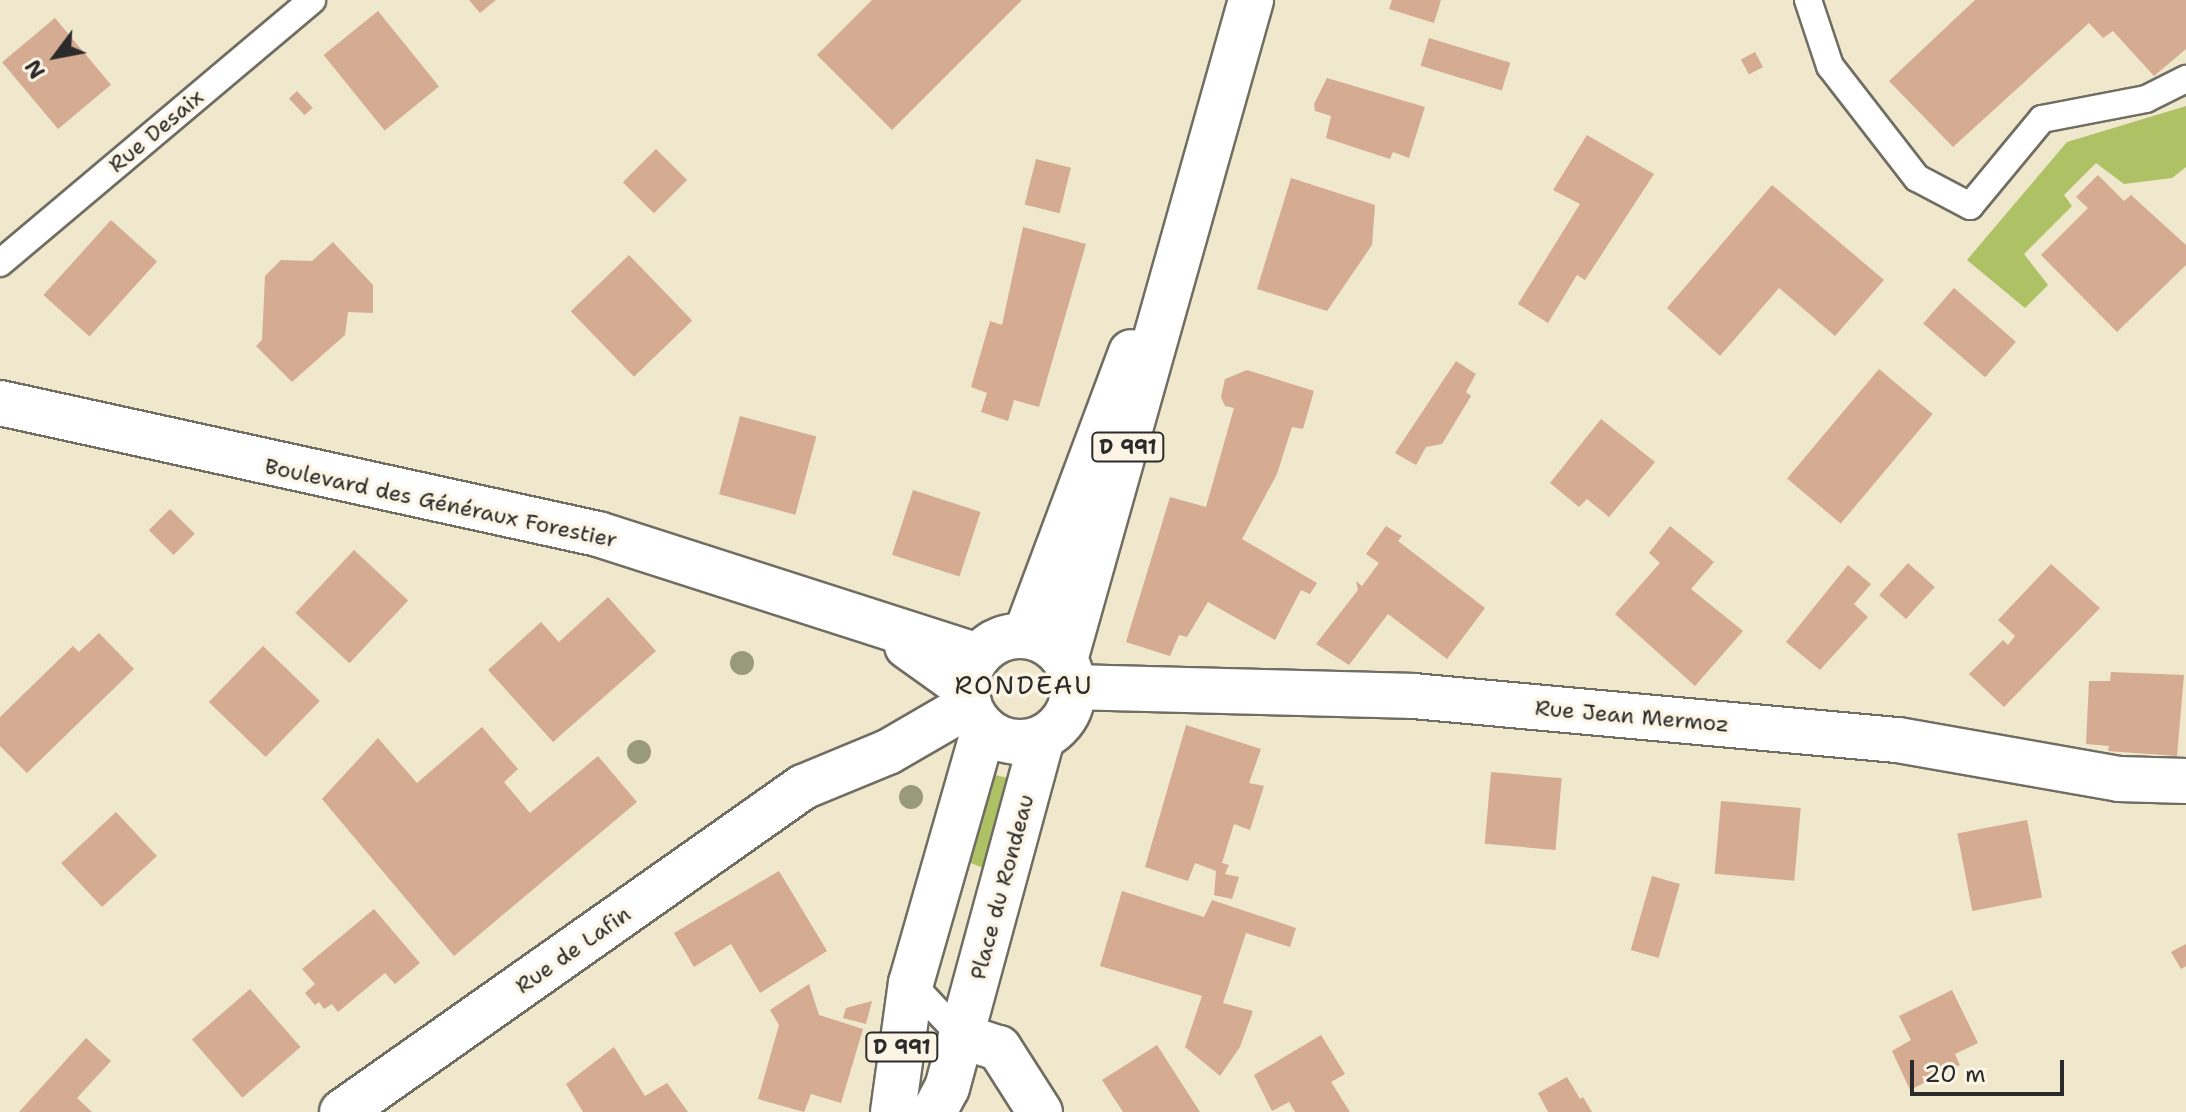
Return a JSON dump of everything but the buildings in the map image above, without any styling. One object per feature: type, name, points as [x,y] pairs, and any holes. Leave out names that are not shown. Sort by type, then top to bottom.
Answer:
[{"type":"street","name":"D 991","points":[[1069,673],[1183,232],[1251,0]]},
{"type":"street","name":"D 991","points":[[1025,636],[1108,406],[1183,232]]},
{"type":"street","name":"Boulevard des Généraux Forestier","points":[[0,403],[598,534],[876,623],[975,694]]},
{"type":"street","points":[[1042,738],[1011,741],[975,694],[1007,637],[1041,639],[1069,673]]},
{"type":"street","name":"Place du Rondeau","points":[[961,1036],[1042,738],[1066,717],[1069,673]]},
{"type":"street","name":"Rue Jean Mermoz","points":[[1069,673],[1413,696],[1898,740],[2119,779],[2186,781]]},
{"type":"street","name":"D 991","points":[[893,1112],[911,983],[975,694]]},
{"type":"street","name":"Rue de Lafin","points":[[342,1112],[803,787],[888,752],[975,694]]},
{"type":"street","name":"D 991","points":[[934,1112],[947,1088],[961,1036]]},
{"type":"street","points":[[961,1036],[999,1048],[1040,1112]]},
{"type":"lane","name":"Rue Desaix","points":[[0,263],[312,0]]},
{"type":"lane","points":[[1808,0],[1830,66],[1917,178],[1970,206],[2042,119],[2146,99],[2186,79]]},
{"type":"lane","points":[[911,983],[961,1036]]},
{"type":"green space","points":[[2186,106],[2186,167],[2172,178],[2124,184],[2096,163],[2064,195],[2072,206],[2024,254],[2048,285],[2025,308],[1967,260],[2067,142]]},
{"type":"green space","points":[[991,774],[1008,778],[988,870],[961,859]]},
{"type":"district","name":"RONDEAU","points":[[1024,685]]}]
